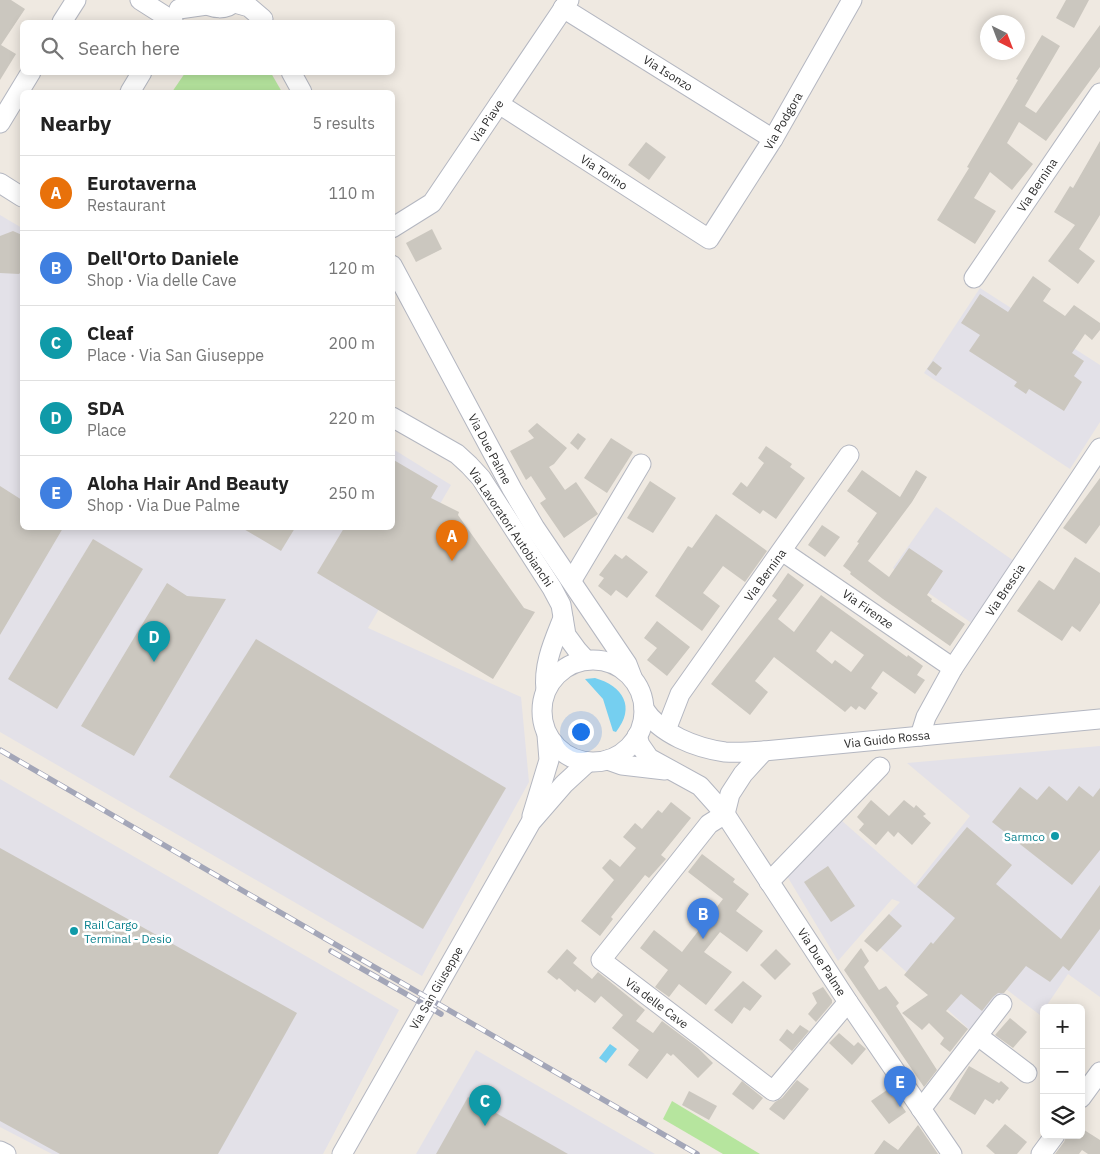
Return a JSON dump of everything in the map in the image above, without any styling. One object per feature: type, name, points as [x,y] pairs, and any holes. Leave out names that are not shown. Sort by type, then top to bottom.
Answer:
[{"type":"street","points":[[63,20],[76,0]]},
{"type":"street","points":[[140,0],[177,13],[204,3],[220,8],[228,7],[236,1],[249,7],[263,20]]},
{"type":"street","points":[[253,0],[263,20]]},
{"type":"street","name":"Via Podgora","points":[[709,239],[773,138],[852,0]]},
{"type":"street","name":"Via Isonzo","points":[[566,4],[773,138]]},
{"type":"street","name":"Via Piave","points":[[395,226],[432,203],[566,4]]},
{"type":"street","points":[[20,90],[29,75]]},
{"type":"street","points":[[131,90],[140,75]]},
{"type":"street","points":[[293,75],[301,90]]},
{"type":"street","points":[[0,123],[20,90]]},
{"type":"street","name":"Via Bernina","points":[[974,278],[1100,93]]},
{"type":"street","name":"Via Torino","points":[[499,104],[709,239]]},
{"type":"street","points":[[0,184],[20,196]]},
{"type":"street","name":"Via Due Palme","points":[[395,271],[512,489],[535,528],[572,580],[627,664],[632,677]]},
{"type":"street","name":"Via Lavoratori Autobianchi","points":[[395,419],[457,454],[481,478],[561,604],[566,635],[589,660]]},
{"type":"street","name":"Via Brescia","points":[[920,736],[926,717],[953,668],[1100,448]]},
{"type":"street","name":"Via Bernina","points":[[671,733],[680,694],[849,455]]},
{"type":"street","points":[[572,580],[641,464]]},
{"type":"street","name":"Via Firenze","points":[[782,551],[953,668]]},
{"type":"street","points":[[546,690],[555,676],[573,664],[589,660],[612,663],[632,677],[637,684],[644,705],[644,717],[638,735],[630,746],[616,756],[608,760],[588,762],[568,756],[557,748],[547,735],[542,719],[546,690],[545,677],[547,665],[563,618]]},
{"type":"street","points":[[589,660],[600,648],[602,639],[601,626]]},
{"type":"street","points":[[644,705],[680,694]]},
{"type":"street","name":"Via Guido Rossa","points":[[644,705],[649,717],[671,733],[692,743],[727,752],[764,751],[1100,719]]},
{"type":"street","name":"Via Guido Rossa","points":[[638,735],[671,733]]},
{"type":"street","name":"Via San Giuseppe","points":[[530,822],[549,760],[547,735]]},
{"type":"street","name":"Via Due Palme","points":[[638,735],[640,745],[649,758],[700,786],[725,814],[848,1002],[952,1154]]},
{"type":"street","points":[[725,814],[730,794],[743,774],[764,751]]},
{"type":"street","name":"Via Due Palme","points":[[608,760],[622,765],[674,771]]},
{"type":"street","name":"Via San Giuseppe","points":[[342,1154],[530,822],[564,784],[588,762]]},
{"type":"street","points":[[769,882],[880,767]]},
{"type":"street","name":"Via delle Cave","points":[[725,814],[709,824],[601,960],[773,1091],[848,1002]]},
{"type":"street","points":[[922,1110],[1002,1004]]},
{"type":"street","points":[[978,1036],[1027,1073]]},
{"type":"street","points":[[1084,1094],[1100,1072]]},
{"type":"street","points":[[1041,1154],[1052,1139]]},
{"type":"street","points":[[0,1150],[6,1154]]},
{"type":"shaded area","points":[[0,215],[20,227],[20,530],[395,530],[395,450],[451,485],[368,628],[521,697],[529,782],[422,976],[0,732]]},
{"type":"shaded area","points":[[980,288],[1100,365],[1100,422],[1070,469],[924,373]]},
{"type":"shaded area","points":[[936,507],[1014,561],[973,624],[893,568]]},
{"type":"shaded area","points":[[1100,746],[1100,997],[1068,974],[1048,1004],[1040,1004],[1040,1015],[1006,989],[971,1031],[868,937],[900,902],[892,899],[838,961],[787,876],[841,820],[915,885],[970,816],[907,763]]},
{"type":"shaded area","name":"Rail Cargo Terminal - Desio","points":[[0,779],[399,1010],[323,1154],[52,1154],[0,1127]]},
{"type":"shaded area","points":[[476,1050],[655,1154],[416,1154]]},
{"type":"green space","points":[[184,75],[272,75],[281,90],[173,90]]},
{"type":"green space","points":[[672,1101],[760,1154],[723,1154],[663,1119]]},
{"type":"water","points":[[595,678],[613,686],[624,699],[626,706],[625,714],[616,732],[613,731],[603,699],[585,679]]},
{"type":"water","points":[[610,1044],[617,1049],[606,1063],[599,1058]]},
{"type":"building","points":[[0,0],[11,0],[25,9],[1,45],[16,54],[0,80]]},
{"type":"building","points":[[1066,0],[1089,0],[1074,28],[1056,18]]},
{"type":"building","points":[[1100,25],[1100,67],[1046,141],[1019,122],[1007,143],[1033,164],[1012,190],[990,172],[974,198],[996,211],[975,244],[937,220],[969,168],[967,167],[1042,35],[1060,46],[1025,106],[1036,113]]},
{"type":"building","points":[[1100,141],[1100,215],[1079,249],[1095,261],[1078,284],[1048,261],[1075,225],[1054,212],[1070,186],[1073,188]]},
{"type":"building","points":[[646,142],[666,157],[649,180],[628,165]]},
{"type":"building","points":[[432,229],[442,249],[416,262],[406,243]]},
{"type":"building","points":[[13,231],[20,234],[19,274],[0,273],[0,236]]},
{"type":"building","points":[[1033,276],[1051,289],[1043,301],[1065,316],[1074,305],[1100,323],[1100,330],[1092,340],[1085,334],[1072,353],[1084,361],[1074,376],[1082,382],[1064,411],[1029,389],[1026,394],[1014,386],[1017,382],[969,351],[980,335],[961,323],[980,294],[1008,312]]},
{"type":"building","points":[[933,361],[942,368],[936,376],[927,369]]},
{"type":"building","points":[[537,423],[567,448],[554,464],[549,467],[565,490],[576,482],[598,514],[564,538],[540,503],[546,499],[531,476],[526,480],[510,451],[534,438],[528,431]]},
{"type":"building","points":[[578,433],[586,439],[578,450],[570,443]]},
{"type":"building","points":[[611,438],[633,452],[607,493],[584,478]]},
{"type":"building","points":[[766,446],[792,464],[790,467],[805,478],[776,519],[763,510],[760,514],[732,494],[741,482],[747,487],[764,463],[758,458]]},
{"type":"building","points":[[395,461],[438,486],[431,498],[459,512],[458,515],[524,608],[535,612],[493,679],[317,573],[343,530],[395,530]]},
{"type":"building","points":[[862,470],[900,497],[916,470],[927,477],[912,502],[868,561],[889,577],[909,548],[943,571],[927,595],[932,599],[931,601],[965,624],[950,646],[883,599],[850,574],[851,572],[843,566],[877,513],[847,491]]},
{"type":"building","points":[[1100,478],[1100,525],[1086,544],[1063,528]]},
{"type":"building","points":[[650,481],[676,498],[653,533],[627,518]]},
{"type":"building","points":[[0,486],[20,499],[20,530],[62,530],[0,635]]},
{"type":"building","points":[[716,514],[767,551],[745,582],[723,566],[703,593],[720,606],[702,631],[655,596],[688,546],[692,548]]},
{"type":"building","points":[[822,525],[840,537],[825,557],[808,545]]},
{"type":"building","points":[[245,530],[294,530],[281,551]]},
{"type":"building","points":[[93,539],[143,569],[57,709],[8,679]]},
{"type":"building","points":[[615,554],[622,559],[626,555],[648,572],[627,598],[616,590],[611,596],[598,586],[604,578],[599,575]]},
{"type":"building","points":[[1075,557],[1100,573],[1100,603],[1080,632],[1072,626],[1062,641],[1017,611],[1039,580],[1054,590]]},
{"type":"building","points":[[788,573],[804,585],[778,619],[794,632],[821,595],[907,657],[908,655],[923,666],[917,675],[925,680],[915,694],[883,671],[871,688],[878,693],[865,710],[859,706],[856,710],[851,706],[845,712],[774,657],[755,681],[768,692],[750,715],[711,684],[777,600],[772,596]],"holes":[[[831,631],[864,655],[851,672],[835,660],[832,664],[816,651]]]},
{"type":"building","points":[[167,583],[187,596],[226,599],[134,756],[81,726]]},
{"type":"building","points":[[657,621],[690,647],[667,676],[647,660],[657,648],[644,638]]},
{"type":"building","points":[[256,639],[506,788],[423,929],[169,777]]},
{"type":"building","name":"Sarmco","points":[[1049,786],[1067,801],[1079,786],[1093,797],[1100,788],[1100,850],[1072,885],[992,822],[1020,787],[1037,800]]},
{"type":"building","points":[[871,800],[889,816],[904,800],[914,808],[916,805],[926,814],[923,816],[931,823],[912,845],[898,832],[894,837],[888,831],[876,845],[859,830],[864,824],[857,817]]},
{"type":"building","points":[[671,802],[691,818],[661,855],[666,859],[649,878],[645,875],[611,917],[613,919],[600,936],[581,921],[614,880],[602,868],[610,859],[620,867],[636,848],[623,837],[635,823],[642,829],[658,810],[662,813]]},
{"type":"building","points":[[967,827],[1012,865],[996,884],[1061,939],[1100,885],[1100,929],[1069,971],[1063,966],[1050,982],[1026,966],[1004,993],[998,993],[993,997],[982,1011],[961,994],[946,1011],[968,1029],[950,1052],[940,1044],[944,1038],[929,1023],[922,1030],[902,1013],[928,995],[904,975],[931,942],[933,944],[955,918],[917,887]]},
{"type":"building","name":"Rail Cargo Terminal - Desio","points":[[0,848],[297,1013],[218,1154],[60,1154],[0,1121]]},
{"type":"building","points":[[702,854],[735,879],[733,882],[749,894],[736,911],[763,931],[747,952],[720,932],[704,952],[732,972],[706,1005],[679,984],[669,997],[655,987],[668,970],[640,948],[654,930],[682,952],[723,899],[688,872]]},
{"type":"building","points":[[828,866],[855,906],[831,922],[804,882]]},
{"type":"building","points":[[889,914],[902,926],[877,952],[864,941]]},
{"type":"building","points":[[861,948],[869,961],[864,967],[879,990],[886,986],[899,1003],[896,1006],[937,1070],[924,1087],[844,970]]},
{"type":"building","points":[[567,949],[577,958],[573,963],[592,979],[598,972],[645,1010],[636,1021],[653,1033],[662,1021],[698,1048],[713,1063],[698,1078],[673,1054],[671,1056],[667,1053],[647,1079],[628,1065],[639,1050],[612,1028],[623,1015],[601,996],[595,1003],[577,989],[575,992],[559,978],[557,980],[547,972]]},
{"type":"building","points":[[776,949],[791,964],[775,980],[760,965]]},
{"type":"building","points":[[743,981],[762,996],[750,1011],[744,1007],[732,1024],[714,1010]]},
{"type":"building","points":[[823,987],[832,1003],[816,1022],[808,1014],[817,1003],[812,993]]},
{"type":"building","points":[[1010,1018],[1027,1032],[1013,1048],[995,1035]]},
{"type":"building","points":[[800,1025],[809,1031],[792,1051],[779,1040],[787,1029],[793,1034]]},
{"type":"building","points":[[839,1033],[854,1046],[858,1042],[866,1049],[852,1065],[829,1043]]},
{"type":"building","points":[[969,1066],[999,1083],[1001,1081],[1009,1088],[999,1101],[997,1099],[993,1104],[985,1099],[975,1115],[949,1099]]},
{"type":"building","points":[[797,1080],[809,1089],[784,1120],[769,1109],[782,1098]]},
{"type":"building","points":[[742,1081],[763,1098],[753,1110],[732,1094]]},
{"type":"building","points":[[890,1088],[906,1112],[889,1124],[871,1101]]},
{"type":"building","points":[[689,1091],[717,1106],[709,1120],[682,1105]]},
{"type":"building","points":[[468,1097],[568,1154],[436,1154]]},
{"type":"building","points":[[1005,1124],[1027,1142],[1017,1154],[995,1154],[986,1146]]},
{"type":"building","points":[[918,1125],[938,1154],[874,1154],[884,1140],[898,1150]]},
{"type":"building","points":[[1085,1131],[1100,1140],[1100,1154],[1088,1154],[1082,1150],[1079,1154],[1055,1154],[1065,1139],[1085,1139]]},
{"type":"railway","points":[[0,750],[697,1154]]},
{"type":"railway","points":[[331,951],[441,1014]]},
{"type":"place","name":"Eurotaverna","points":[[452,561]]},
{"type":"place","name":"SDA","points":[[154,662]]},
{"type":"place","name":"Sarmco","points":[[1055,836]]},
{"type":"place","name":"Rail Cargo Terminal - Desio","points":[[74,931]]},
{"type":"place","name":"Dell'Orto Daniele","points":[[703,939]]},
{"type":"place","name":"Aloha Hair And Beauty","points":[[900,1107]]},
{"type":"place","name":"Cleaf","points":[[485,1126]]}]
